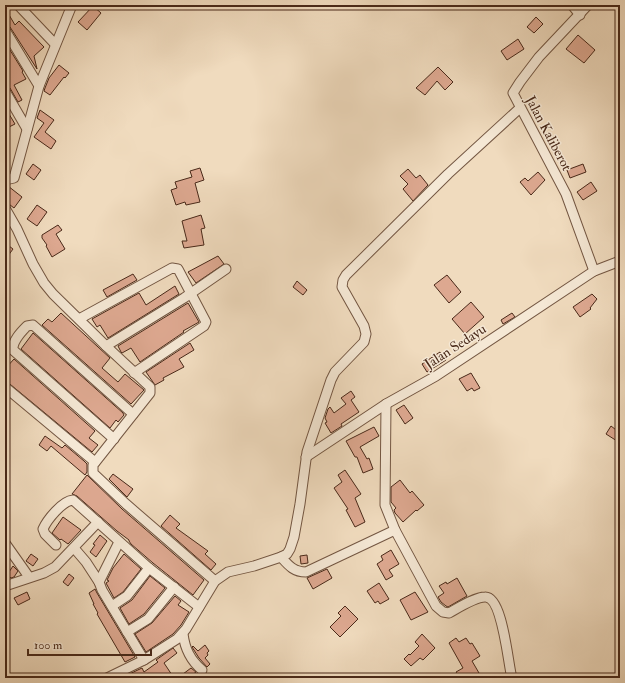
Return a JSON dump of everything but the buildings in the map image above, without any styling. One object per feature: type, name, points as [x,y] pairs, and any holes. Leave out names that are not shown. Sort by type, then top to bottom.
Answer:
[{"type":"street","points":[[18,5],[55,44]]},
{"type":"street","points":[[5,180],[14,178],[39,86],[72,5]]},
{"type":"street","points":[[572,5],[580,15]]},
{"type":"street","name":"Jalan Kaliberot","points":[[588,5],[539,57],[513,93],[566,194],[594,271]]},
{"type":"street","points":[[5,30],[39,86]]},
{"type":"street","points":[[5,91],[27,129]]},
{"type":"street","points":[[107,678],[144,660],[183,634],[215,581],[228,572],[254,566],[287,554],[294,537],[306,456],[332,376],[364,342],[366,334],[364,326],[342,287],[343,280],[346,275],[448,174],[520,108]]},
{"type":"street","points":[[5,208],[44,283],[53,294],[150,387],[151,390],[95,462],[92,469],[93,473],[126,504],[215,581]]},
{"type":"street","name":"Jalan Sedayu","points":[[306,456],[386,404],[436,376],[594,271],[620,261]]},
{"type":"street","points":[[79,319],[172,268],[178,269],[206,322],[204,326],[134,373]]},
{"type":"street","points":[[106,346],[191,293],[226,269]]},
{"type":"street","points":[[114,438],[13,350],[13,343],[27,326],[33,325],[133,414]]},
{"type":"street","points":[[5,387],[95,462]]},
{"type":"street","points":[[386,404],[384,502],[395,530],[436,606],[443,612],[449,613],[486,596],[494,603],[500,615],[512,678]]},
{"type":"street","points":[[56,544],[45,534],[43,529],[48,520],[67,502],[74,501],[119,542],[199,608]]},
{"type":"street","points":[[5,586],[44,573],[55,567],[98,522]]},
{"type":"street","points":[[281,557],[291,568],[299,572],[306,572],[395,530]]},
{"type":"street","points":[[99,582],[119,542]]},
{"type":"street","points":[[5,543],[29,577]]},
{"type":"street","points":[[74,548],[86,562],[99,582],[102,590],[144,660]]},
{"type":"street","points":[[112,606],[127,596],[150,568]]},
{"type":"street","points":[[127,632],[148,619],[174,587]]},
{"type":"street","points":[[183,634],[188,654],[195,664],[202,670]]}]
